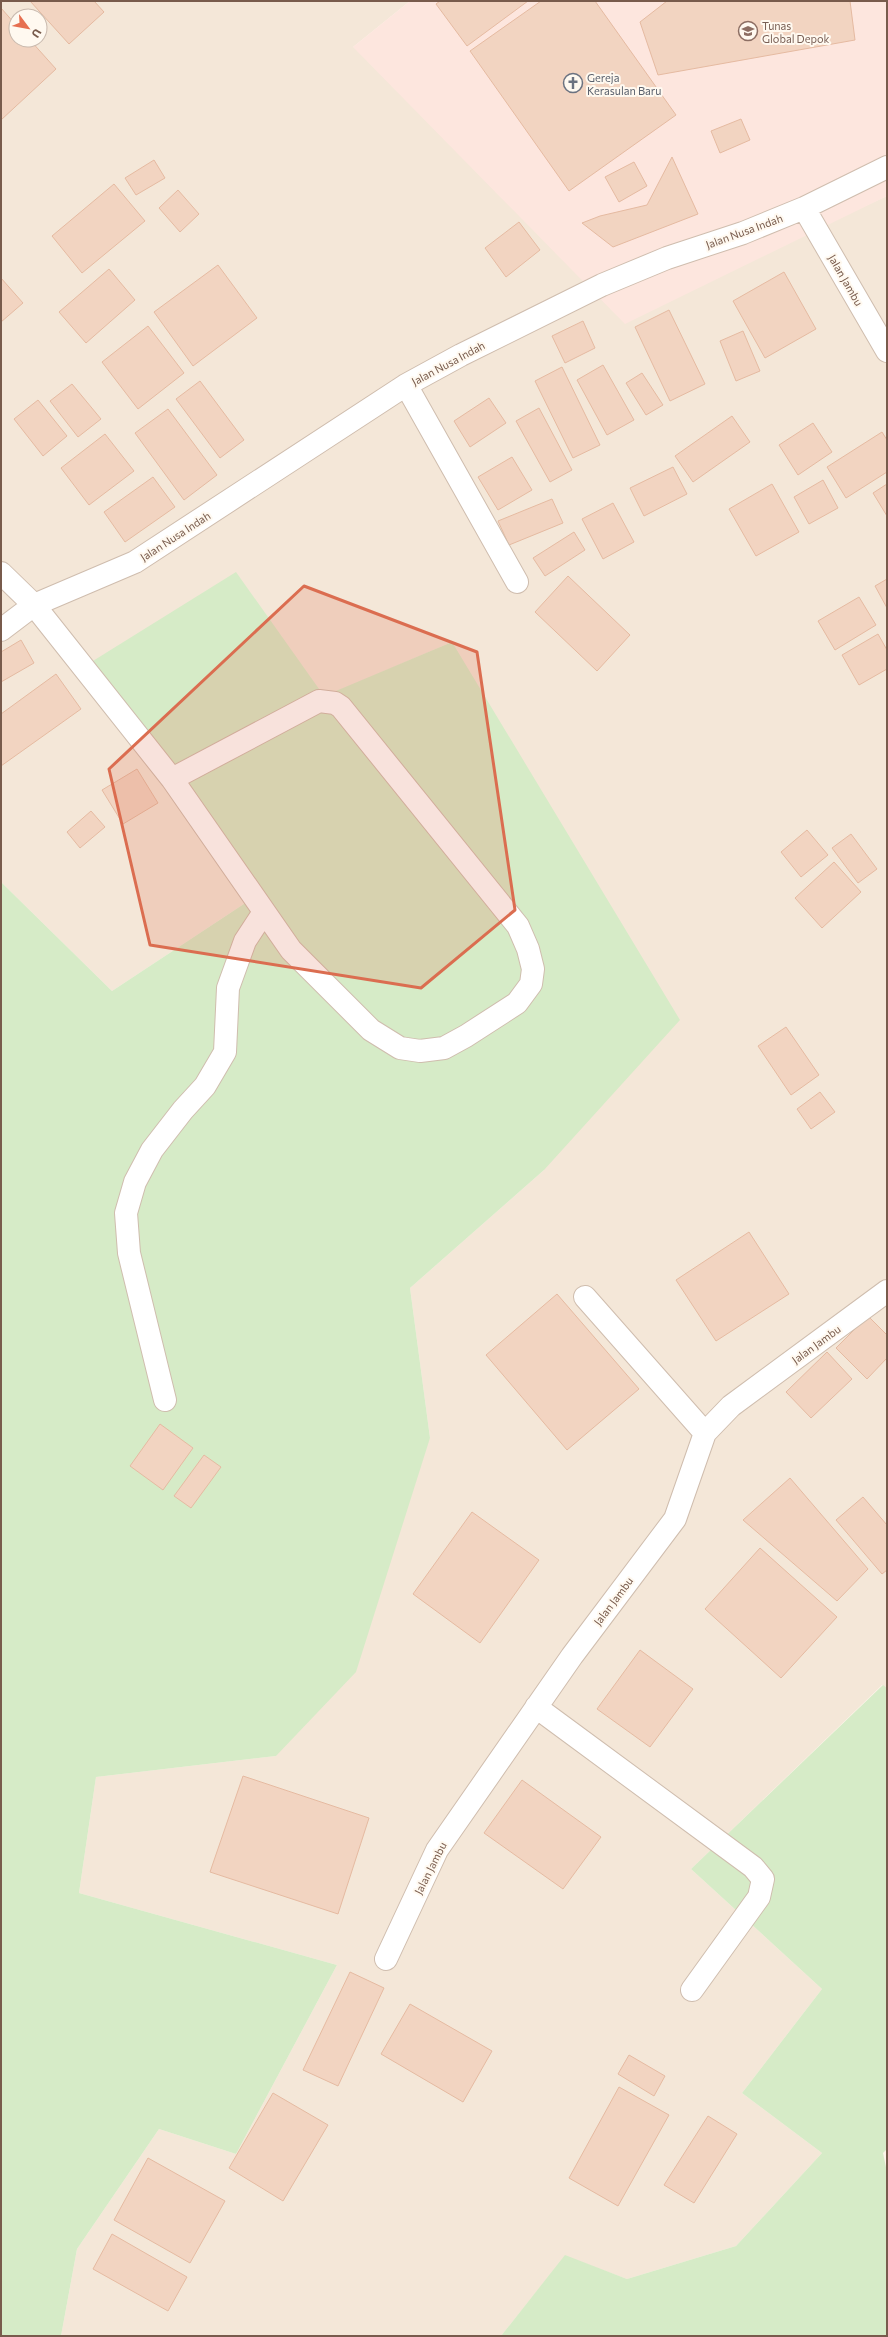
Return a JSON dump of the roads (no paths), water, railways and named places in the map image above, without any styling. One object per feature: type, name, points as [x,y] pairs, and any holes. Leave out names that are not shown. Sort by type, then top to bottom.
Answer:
[{"type":"street","name":"Jalan Nusa Indah","points":[[1,630],[34,605],[135,562],[406,385],[462,355],[602,285],[667,258],[743,233],[804,208],[887,167]]},
{"type":"street","name":"Jalan Jambu","points":[[804,208],[887,351]]},
{"type":"street","points":[[406,385],[517,582]]},
{"type":"street","points":[[1,573],[34,605],[172,779],[291,950],[344,1005],[371,1030],[400,1048],[420,1051],[444,1048],[466,1036],[517,1003],[531,984],[533,969],[530,956],[518,926],[341,707],[335,703],[319,701],[172,779]]},
{"type":"street","points":[[165,1400],[129,1253],[126,1213],[135,1182],[152,1150],[182,1110],[205,1086],[225,1052],[228,988],[245,941],[264,912]]},
{"type":"street","name":"Jalan Jambu","points":[[386,1959],[437,1850],[536,1707],[675,1519],[705,1433],[731,1406],[885,1296]]},
{"type":"street","points":[[585,1297],[705,1433]]},
{"type":"street","points":[[536,1707],[753,1867],[763,1879],[759,1897],[692,1990]]},
{"type":"place","name":"Tunas Global Depok","points":[[748,31]]},
{"type":"place","name":"Gereja Kerasulan Baru","points":[[573,83]]}]
